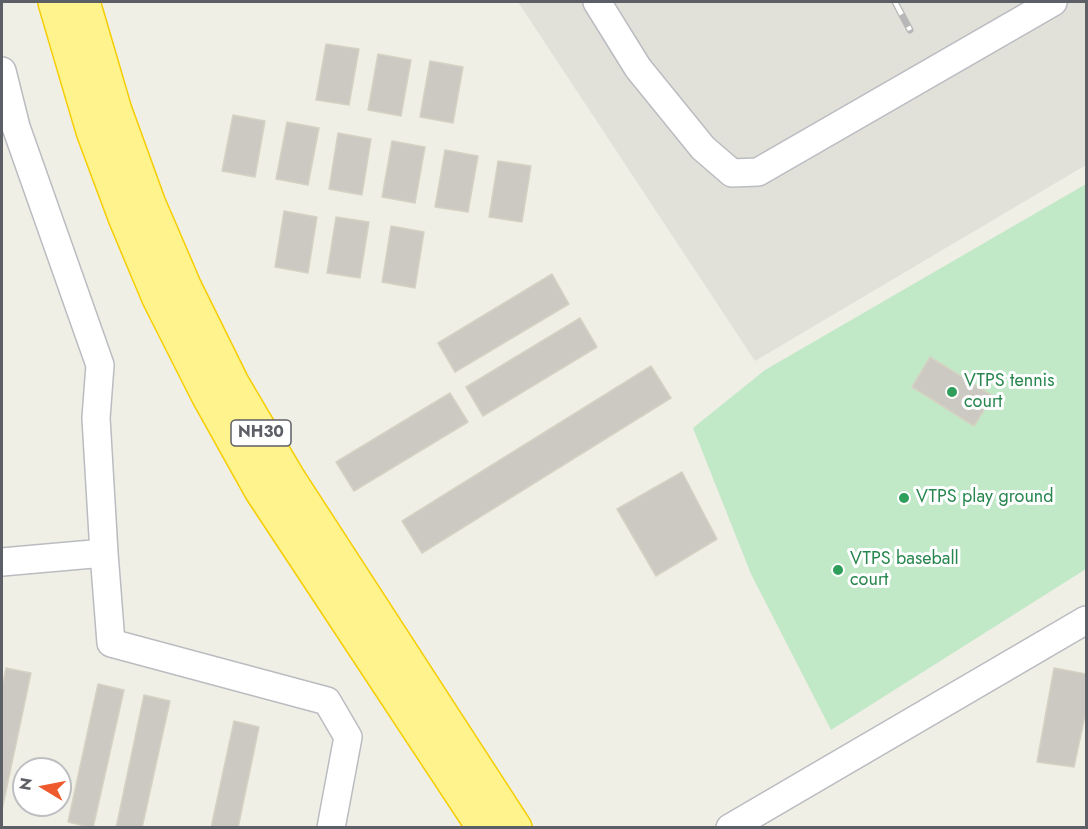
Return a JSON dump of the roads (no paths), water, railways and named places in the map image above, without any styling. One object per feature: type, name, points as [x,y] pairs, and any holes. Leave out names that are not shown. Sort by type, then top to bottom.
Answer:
[{"type":"highway","name":"NH30","points":[[55,2],[93,131],[125,217],[159,298],[208,395],[261,490],[484,828]]},
{"type":"highway","name":"NH30","points":[[83,2],[115,111],[148,202],[185,288],[233,385],[288,478],[515,828]]},
{"type":"street","points":[[597,2],[638,68],[703,148],[732,172],[758,172],[1024,9],[1053,2]]},
{"type":"street","points":[[2,71],[16,127],[100,365],[96,418],[111,643],[327,701],[348,737],[331,828]]},
{"type":"street","points":[[2,562],[105,553]]},
{"type":"street","points":[[730,828],[1086,620]]},
{"type":"railway","points":[[895,2],[910,30]]},
{"type":"place","name":"VTPS tennis court","points":[[952,392]]},
{"type":"place","name":"VTPS play ground","points":[[904,498]]},
{"type":"place","name":"VTPS baseball court","points":[[838,570]]}]
